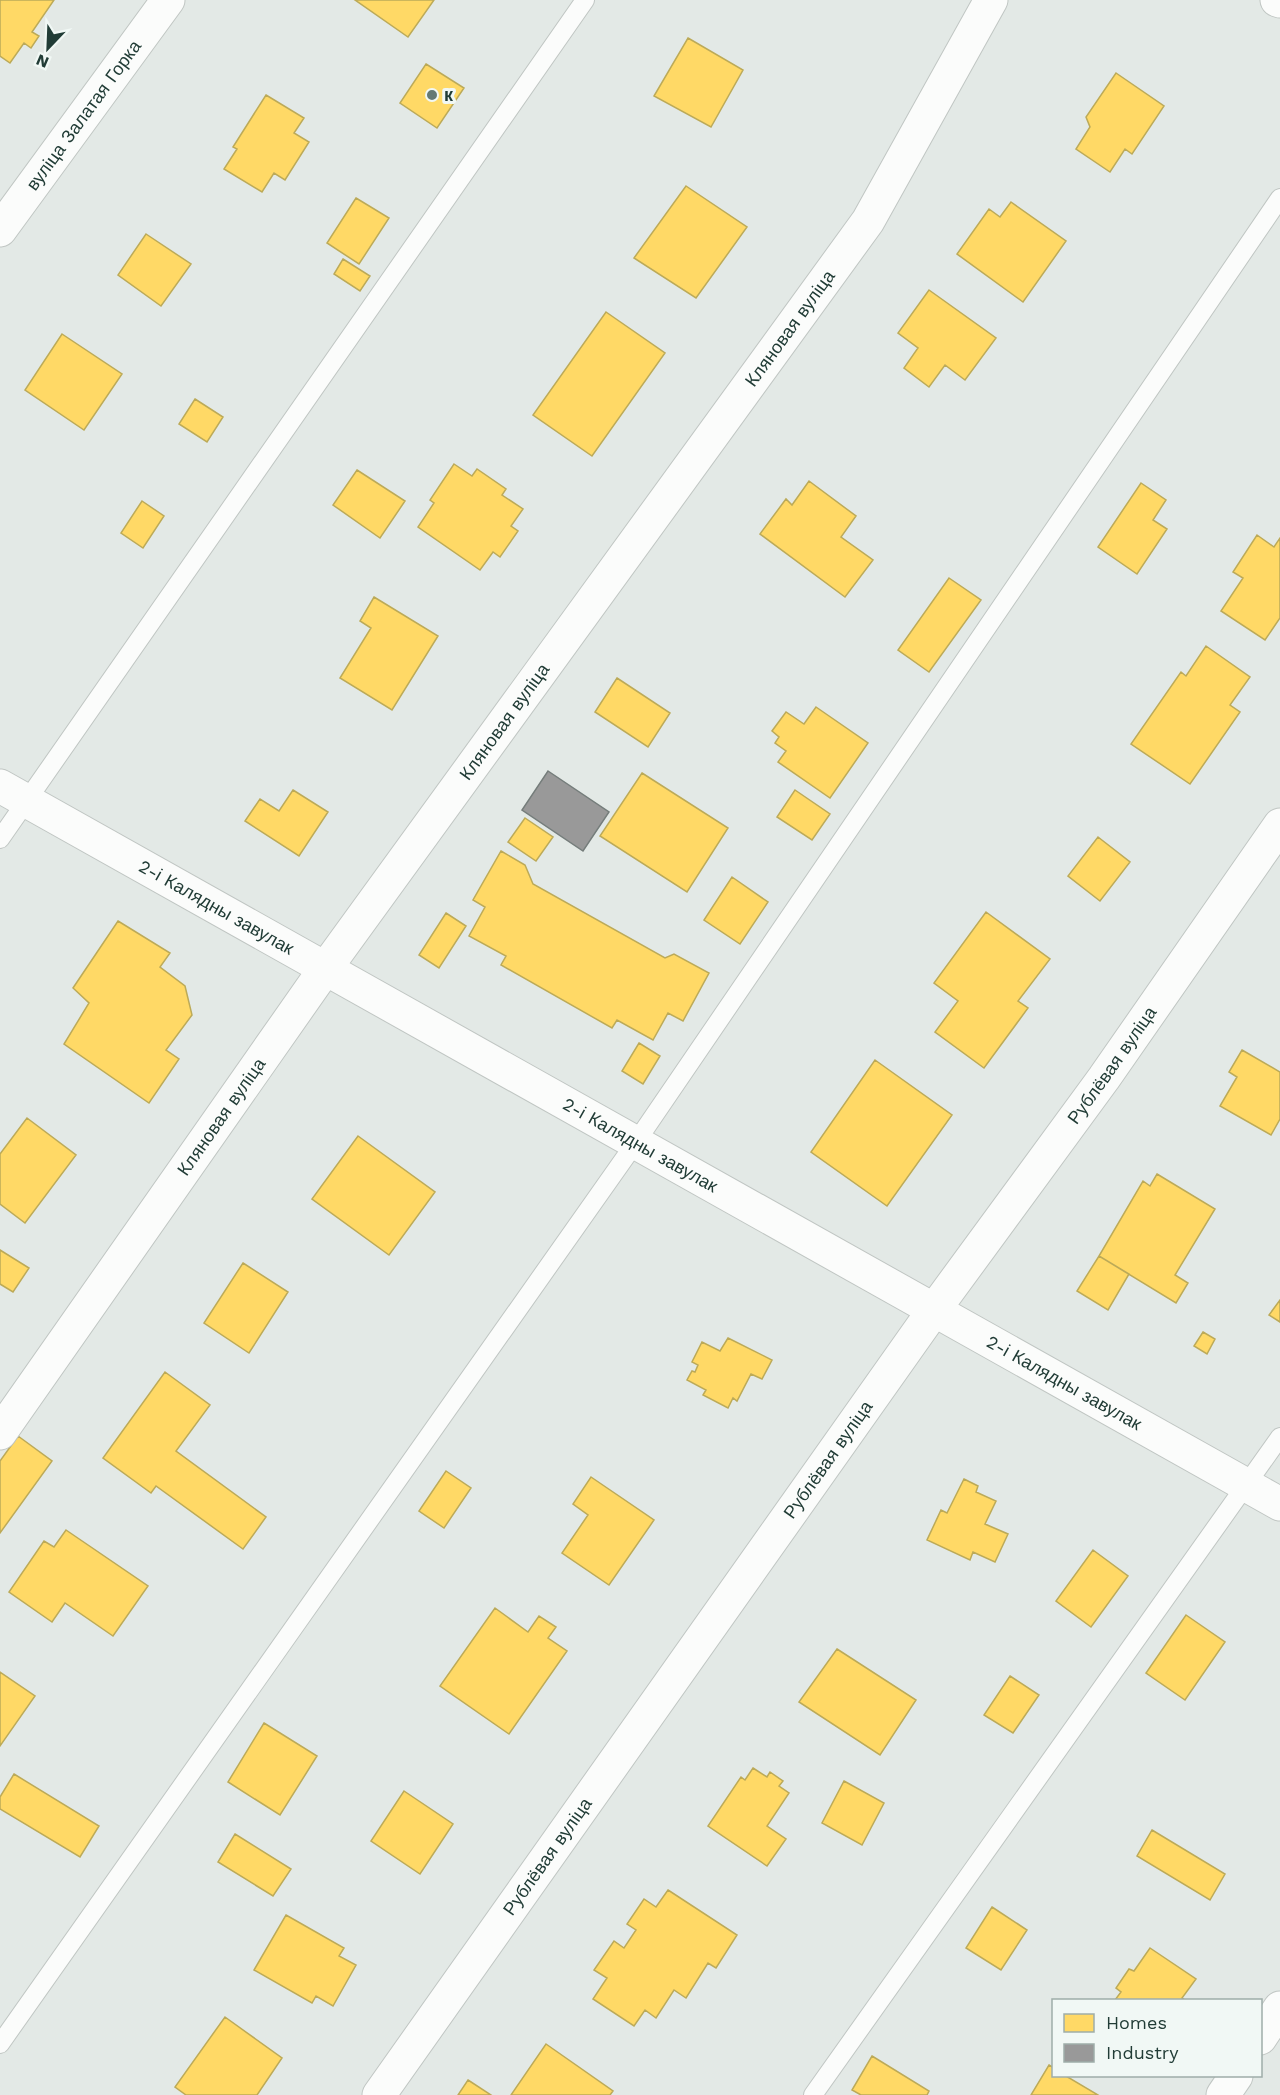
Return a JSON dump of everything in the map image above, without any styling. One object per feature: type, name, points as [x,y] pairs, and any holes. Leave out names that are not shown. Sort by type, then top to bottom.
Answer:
[{"type":"street","name":"вуліца Залатая Горка","points":[[0,231],[168,0]]},
{"type":"street","name":"Кляновая вуліца","points":[[0,1433],[325,969],[868,221],[991,0]]},
{"type":"street","name":"2-і Калядны завулак","points":[[13,794],[1280,1504]]},
{"type":"street","name":"Рублёвая вуліца","points":[[379,2095],[934,1310],[1104,1078],[1280,825]]},
{"type":"street","points":[[1262,2035],[1280,2008]]},
{"type":"street","points":[[1223,2095],[1235,2077]]},
{"type":"lane","points":[[0,839],[13,794],[585,0]]},
{"type":"lane","points":[[0,2044],[636,1142],[1280,198]]},
{"type":"lane","points":[[813,2095],[1280,1437]]},
{"type":"building: Homes","points":[[0,0],[54,0],[32,32],[39,36],[31,48],[24,43],[10,63],[0,56]]},
{"type":"building: Homes","points":[[355,0],[434,0],[408,37]]},
{"type":"building: Homes","points":[[688,38],[743,70],[711,127],[654,96]]},
{"type":"building: Homes","name":"к","points":[[426,64],[464,88],[437,128],[400,103]]},
{"type":"building: Homes","points":[[1116,73],[1164,106],[1132,154],[1125,149],[1110,172],[1076,149],[1090,127],[1086,117]]},
{"type":"building: Homes","points":[[266,95],[304,118],[294,133],[309,142],[285,180],[274,173],[262,192],[224,169],[237,149],[233,147]]},
{"type":"building: Homes","points":[[686,186],[747,227],[696,298],[634,258]]},
{"type":"building: Homes","points":[[356,198],[389,218],[359,264],[327,243]]},
{"type":"building: Homes","points":[[1011,202],[1066,241],[1023,302],[957,254],[989,209],[1000,217]]},
{"type":"building: Homes","points":[[146,234],[191,264],[161,306],[118,275]]},
{"type":"building: Homes","points":[[343,259],[370,276],[360,291],[334,274]]},
{"type":"building: Homes","points":[[929,290],[996,338],[965,380],[945,365],[929,387],[904,368],[918,348],[898,333]]},
{"type":"building: Homes","points":[[606,312],[665,353],[592,456],[533,415]]},
{"type":"building: Homes","points":[[62,334],[122,374],[84,430],[25,390]]},
{"type":"building: Homes","points":[[195,399],[223,417],[207,442],[179,424]]},
{"type":"building: Homes","points":[[454,464],[472,476],[477,469],[506,489],[502,495],[523,509],[511,526],[518,531],[500,557],[493,552],[480,570],[418,527],[434,503],[430,500]]},
{"type":"building: Homes","points":[[357,470],[405,501],[380,538],[333,505]]},
{"type":"building: Homes","points":[[809,481],[856,516],[841,537],[873,560],[845,597],[760,534],[786,499],[792,505]]},
{"type":"building: Homes","points":[[1141,483],[1166,500],[1153,520],[1167,529],[1137,574],[1098,547]]},
{"type":"building: Homes","points":[[142,501],[164,516],[143,548],[121,533]]},
{"type":"building: Homes","points":[[1257,535],[1274,547],[1280,538],[1280,618],[1265,640],[1221,611],[1243,578],[1233,572]]},
{"type":"building: Homes","points":[[949,578],[981,600],[929,672],[898,650]]},
{"type":"building: Homes","points":[[374,597],[438,636],[392,710],[340,678],[371,628],[360,621]]},
{"type":"building: Homes","points":[[1206,646],[1250,677],[1230,705],[1240,712],[1190,784],[1131,744],[1181,672],[1186,676]]},
{"type":"building: Homes","points":[[617,678],[670,713],[648,747],[595,712]]},
{"type":"building: Homes","points":[[816,707],[868,743],[830,798],[778,762],[786,751],[775,743],[779,737],[772,731],[786,712],[804,724]]},
{"type":"building: Homes","points":[[642,773],[728,828],[687,892],[600,836]]},
{"type":"building: Homes","points":[[293,790],[328,812],[299,856],[245,821],[260,799],[279,811]]},
{"type":"building: Homes","points":[[795,790],[830,814],[812,840],[777,817]]},
{"type":"building: Homes","points":[[525,818],[553,837],[536,861],[508,842]]},
{"type":"building: Homes","points":[[1098,837],[1130,862],[1100,901],[1068,876]]},
{"type":"building: Homes","points":[[501,851],[525,865],[533,884],[665,958],[674,954],[709,973],[683,1021],[668,1013],[653,1040],[617,1020],[612,1028],[501,965],[506,956],[469,936],[485,907],[473,900]]},
{"type":"building: Homes","points":[[732,877],[768,902],[740,944],[704,920]]},
{"type":"building: Homes","points":[[986,912],[1050,959],[1018,1001],[1028,1008],[984,1068],[935,1032],[958,1001],[934,983]]},
{"type":"building: Homes","points":[[446,913],[466,926],[439,968],[419,955]]},
{"type":"building: Homes","points":[[118,921],[170,953],[160,967],[185,986],[192,1015],[166,1050],[179,1059],[149,1103],[64,1044],[89,1003],[73,988]]},
{"type":"building: Homes","points":[[639,1043],[660,1056],[643,1084],[622,1071]]},
{"type":"building: Homes","points":[[1242,1050],[1280,1072],[1280,1119],[1271,1135],[1220,1106],[1237,1077],[1229,1072]]},
{"type":"building: Homes","points":[[875,1060],[952,1115],[887,1206],[811,1152]]},
{"type":"building: Homes","points":[[27,1118],[76,1155],[25,1223],[0,1204],[0,1154]]},
{"type":"building: Homes","points":[[358,1136],[435,1192],[389,1255],[312,1199]]},
{"type":"building: Homes","points":[[1157,1174],[1215,1209],[1175,1275],[1188,1283],[1176,1303],[1099,1256],[1143,1181],[1150,1186]]},
{"type":"building: Homes","points":[[0,1250],[29,1268],[13,1292],[0,1284]]},
{"type":"building: Homes","points":[[1099,1256],[1129,1274],[1108,1310],[1077,1291]]},
{"type":"building: Homes","points":[[243,1263],[288,1292],[249,1353],[204,1323]]},
{"type":"building: Homes","points":[[1280,1300],[1280,1322],[1269,1315]]},
{"type":"building: Homes","points":[[1203,1332],[1215,1339],[1207,1354],[1194,1346]]},
{"type":"building: Homes","points":[[728,1338],[772,1360],[762,1379],[751,1374],[737,1401],[733,1398],[728,1408],[703,1395],[706,1390],[687,1380],[698,1365],[692,1362],[702,1342],[720,1351]]},
{"type":"building: Homes","points":[[165,1372],[210,1405],[176,1451],[266,1517],[243,1549],[156,1486],[151,1493],[103,1458]]},
{"type":"building: Homes","points":[[18,1436],[52,1461],[0,1533],[0,1461]]},
{"type":"building: Homes","points":[[446,1471],[471,1488],[444,1528],[419,1511]]},
{"type":"building: Homes","points":[[591,1477],[654,1520],[609,1585],[562,1553],[588,1515],[573,1504]]},
{"type":"building: Homes","points":[[964,1479],[978,1486],[976,1492],[996,1501],[985,1524],[1008,1534],[995,1562],[973,1552],[970,1560],[927,1540],[941,1510],[947,1513]]},
{"type":"building: Homes","points":[[66,1530],[148,1586],[113,1636],[65,1603],[52,1622],[9,1592],[44,1541],[54,1547]]},
{"type":"building: Homes","points":[[1093,1550],[1128,1576],[1091,1627],[1056,1601]]},
{"type":"building: Homes","points":[[495,1608],[528,1632],[539,1616],[556,1627],[548,1638],[567,1651],[509,1734],[440,1686]]},
{"type":"building: Homes","points":[[1186,1615],[1225,1642],[1185,1700],[1146,1673]]},
{"type":"building: Homes","points":[[837,1649],[916,1700],[880,1755],[799,1702]]},
{"type":"building: Homes","points":[[0,1672],[35,1696],[0,1746]]},
{"type":"building: Homes","points":[[1010,1676],[1039,1695],[1013,1733],[984,1715]]},
{"type":"building: Homes","points":[[264,1723],[317,1756],[280,1815],[228,1782]]},
{"type":"building: Homes","points":[[753,1768],[767,1777],[770,1772],[783,1781],[779,1786],[789,1793],[767,1826],[786,1839],[767,1866],[708,1826],[741,1777],[745,1780]]},
{"type":"building: Homes","points":[[14,1774],[99,1826],[80,1857],[0,1809],[0,1797]]},
{"type":"building: Homes","points":[[844,1781],[884,1803],[862,1845],[822,1823]]},
{"type":"building: Homes","points":[[404,1791],[453,1824],[420,1874],[371,1841]]},
{"type":"building: Homes","points":[[1152,1830],[1225,1874],[1210,1900],[1137,1856]]},
{"type":"building: Homes","points":[[235,1834],[291,1869],[273,1896],[218,1862]]},
{"type":"building: Homes","points":[[668,1890],[737,1935],[716,1968],[708,1963],[686,1998],[674,1990],[656,2018],[645,2010],[634,2026],[593,1999],[607,1978],[594,1970],[614,1941],[624,1948],[636,1930],[627,1924],[644,1899],[656,1907]]},
{"type":"building: Homes","points":[[992,1907],[1027,1930],[1001,1970],[966,1948]]},
{"type":"building: Homes","points":[[286,1915],[344,1948],[339,1956],[356,1965],[333,2006],[316,1996],[312,2003],[254,1970]]},
{"type":"building: Homes","points":[[1150,1948],[1196,1979],[1182,1998],[1184,1999],[1116,1999],[1121,1992],[1116,1988],[1129,1969],[1134,1971]]},
{"type":"building: Homes","points":[[225,2017],[282,2058],[257,2095],[186,2095],[175,2087]]},
{"type":"building: Homes","points":[[546,2044],[613,2091],[610,2095],[511,2095]]},
{"type":"building: Homes","points":[[872,2056],[929,2091],[927,2095],[861,2095],[852,2090]]},
{"type":"building: Homes","points":[[1049,2065],[1052,2067],[1052,2077],[1068,2077],[1098,2095],[1031,2095]]},
{"type":"building: Homes","points":[[468,2080],[491,2095],[458,2095]]},
{"type":"building: Industry","points":[[548,771],[609,812],[583,851],[522,810]]},
{"type":"place","name":"к","points":[[432,95]]}]
